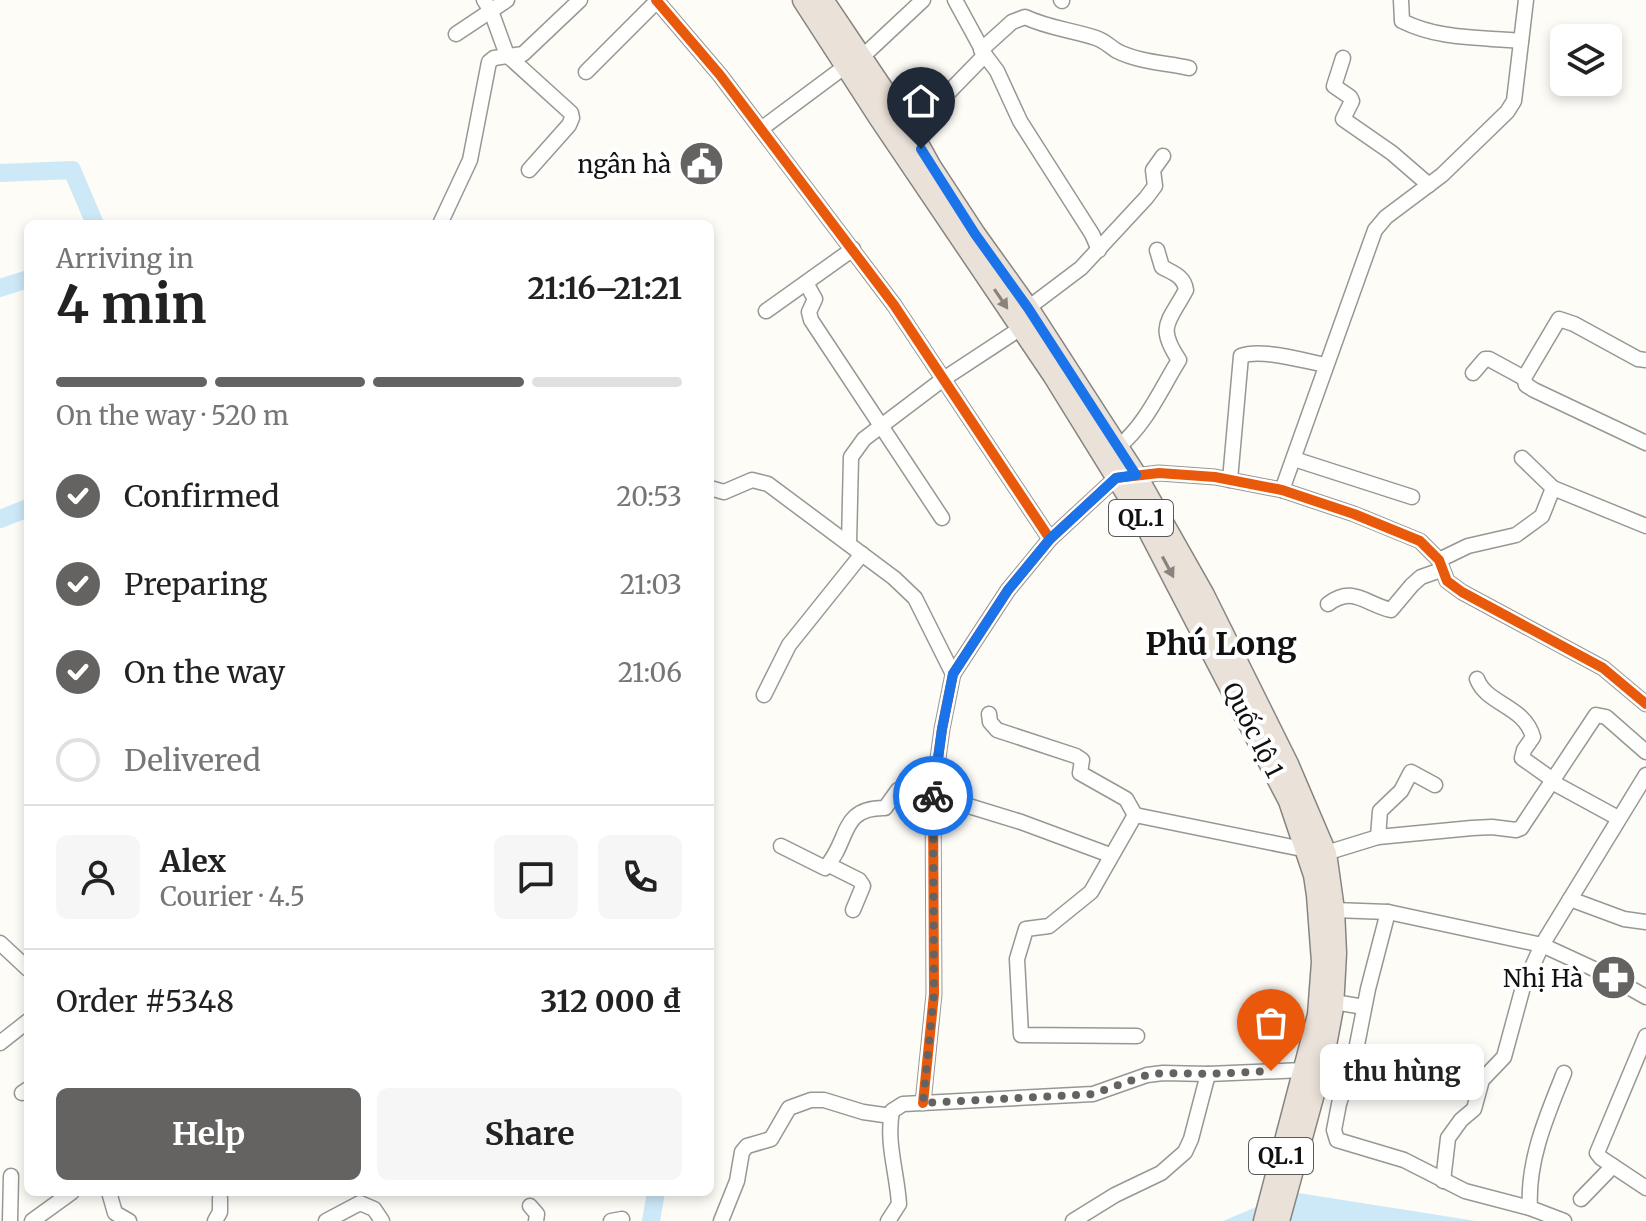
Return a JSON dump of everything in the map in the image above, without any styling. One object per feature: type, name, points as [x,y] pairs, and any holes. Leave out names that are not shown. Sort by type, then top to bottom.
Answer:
[{"type":"highway","name":"Quốc lộ 1","points":[[817,6],[1021,328],[1204,595],[1288,764],[1334,910],[1334,1002],[1323,1061],[1304,1092]]},
{"type":"highway","name":"Quốc lộ 1","points":[[854,61],[911,131],[966,220],[1028,308],[1118,447],[1126,477]]},
{"type":"highway","name":"Quốc lộ 1","points":[[1304,1092],[1303,1070],[1318,1015],[1322,962],[1317,851]]},
{"type":"highway","name":"QL.1","points":[[1264,1221],[1304,1092]]},
{"type":"highway","name":"QL.1","points":[[1279,1221],[1304,1092]]},
{"type":"street","points":[[456,34],[487,5],[507,0]]},
{"type":"street","points":[[442,220],[470,160],[489,62],[529,50],[580,0]]},
{"type":"street","points":[[586,72],[657,0],[703,53],[894,305],[1050,539]]},
{"type":"street","points":[[761,129],[854,61],[923,0]]},
{"type":"street","points":[[955,0],[997,71],[1020,121],[1099,250]]},
{"type":"street","points":[[1401,0],[1402,21],[1443,36],[1521,41]]},
{"type":"street","points":[[1282,490],[1375,230],[1386,217],[1429,185],[1507,112],[1514,101],[1526,0]]},
{"type":"street","points":[[487,5],[507,55],[571,113],[569,125],[529,170]]},
{"type":"street","points":[[911,131],[1012,22],[1025,17],[1044,26],[1095,37],[1108,42],[1116,50],[1147,61],[1189,68]]},
{"type":"street","points":[[1343,58],[1334,86],[1352,101],[1343,119],[1392,153],[1429,185]]},
{"type":"street","points":[[1028,308],[1063,283],[1099,250],[1155,186],[1153,170],[1163,156]]},
{"type":"street","points":[[766,311],[853,249]]},
{"type":"street","points":[[1118,447],[1142,421],[1179,360],[1165,340],[1166,328],[1186,290],[1185,284],[1181,278],[1162,267],[1157,250]]},
{"type":"street","points":[[806,283],[815,299],[809,312],[811,320],[942,518]]},
{"type":"street","points":[[1524,378],[1559,319],[1638,359],[1646,360]]},
{"type":"street","points":[[849,544],[851,457],[864,439],[942,380],[1021,328]]},
{"type":"street","points":[[1230,480],[1241,356],[1247,353],[1267,354],[1326,365]]},
{"type":"street","points":[[1473,373],[1485,359],[1489,359],[1524,378],[1526,385],[1534,390],[1646,443]]},
{"type":"street","points":[[1522,458],[1553,488],[1646,526]]},
{"type":"street","points":[[1294,459],[1412,497]]},
{"type":"street","points":[[923,1103],[934,994],[933,793],[953,674],[1008,590],[1050,539],[1126,477],[1185,474],[1282,490],[1354,514],[1420,541],[1440,565],[1447,581],[1462,592],[1603,668],[1646,704]]},
{"type":"street","points":[[714,489],[724,492],[759,480],[894,578],[915,598],[953,674]]},
{"type":"street","points":[[1328,604],[1343,595],[1352,595],[1391,610],[1421,577],[1468,546],[1516,535],[1539,518],[1553,488]]},
{"type":"street","points":[[764,695],[789,645],[862,554]]},
{"type":"street","points":[[1477,679],[1483,691],[1516,711],[1530,728],[1533,737],[1522,758],[1553,781],[1618,818]]},
{"type":"street","points":[[989,714],[990,722],[997,730],[1082,760],[1080,773],[1126,799],[1135,815],[1317,851],[1378,837],[1492,827],[1516,830],[1525,824],[1596,715],[1601,714],[1611,721],[1646,752]]},
{"type":"street","points":[[1378,837],[1380,811],[1401,791],[1411,772],[1435,785]]},
{"type":"street","points":[[1443,1181],[1448,1138],[1478,1103],[1482,1080],[1504,1057],[1523,987],[1542,945],[1646,775]]},
{"type":"street","points":[[781,846],[821,868],[829,865],[858,812],[868,808],[885,808],[898,790],[933,793],[1110,855]]},
{"type":"street","points":[[1632,798],[1646,807]]},
{"type":"street","points":[[1135,815],[1091,892],[1049,926],[1026,929],[1017,959],[1020,1034],[1137,1036]]},
{"type":"street","points":[[829,865],[859,880],[863,886],[853,910]]},
{"type":"street","points":[[1570,899],[1624,919],[1646,922]]},
{"type":"street","points":[[1334,910],[1388,912],[1542,945],[1646,997]]},
{"type":"street","points":[[1388,912],[1334,1130],[1337,1140],[1404,1160],[1465,1191],[1530,1208],[1564,1221]]},
{"type":"street","points":[[0,943],[24,965]]},
{"type":"street","points":[[1334,1002],[1364,1007]]},
{"type":"street","points":[[0,1043],[24,1024]]},
{"type":"street","points":[[1646,1036],[1597,1153],[1646,1188]]},
{"type":"street","points":[[1323,1061],[1351,1066]]},
{"type":"street","points":[[888,1221],[899,1204],[889,1142],[891,1116],[892,1111],[903,1104],[1093,1094],[1147,1075],[1303,1070]]},
{"type":"street","points":[[1530,1208],[1529,1195],[1539,1140],[1564,1073]]},
{"type":"street","points":[[1073,1221],[1115,1195],[1161,1173],[1185,1152],[1208,1074]]},
{"type":"street","points":[[721,1221],[737,1181],[742,1152],[747,1146],[771,1139],[794,1104],[824,1100],[863,1112],[891,1116]]},
{"type":"street","points":[[1581,1199],[1613,1166]]},
{"type":"street","points":[[10,1221],[11,1176]]},
{"type":"street","points":[[32,1221],[66,1196]]},
{"type":"street","points":[[110,1196],[115,1213],[129,1221]]},
{"type":"street","points":[[215,1221],[220,1212],[220,1198]]},
{"type":"street","points":[[326,1221],[360,1203],[374,1209],[382,1221]]},
{"type":"street","points":[[530,1206],[537,1214],[536,1221]]},
{"type":"water","points":[[1292,1192],[1476,1221],[1223,1221]]},
{"type":"waterway","points":[[0,173],[72,170],[93,220]]},
{"type":"waterway","points":[[0,288],[24,280]]},
{"type":"waterway","points":[[0,519],[24,510]]},
{"type":"waterway","points":[[651,1221],[655,1196]]},
{"type":"cycle path","points":[[656,0],[720,75],[894,305],[1050,539]]},
{"type":"cycle path","points":[[923,1103],[934,994],[933,795],[953,674],[1008,590],[1050,539],[1116,478],[1159,473],[1215,477],[1282,490],[1354,514],[1420,541],[1439,560],[1447,581],[1462,592],[1603,668],[1646,704]]},
{"type":"way so far","points":[[933,796],[934,994],[923,1103],[1093,1094],[1147,1075],[1163,1073],[1271,1071]]},
{"type":"place","name":"ngân hà","points":[[702,164]]},
{"type":"place","name":"Nhị Hà","points":[[1614,978]]},
{"type":"place","name":"thu hùng","points":[[1271,1071]]},
{"type":"district","name":"Phú Long","points":[[1221,644]]},
{"type":"route","points":[[921,149],[1136,475],[1116,478],[1050,539],[1008,590],[953,674],[933,796]]}]
